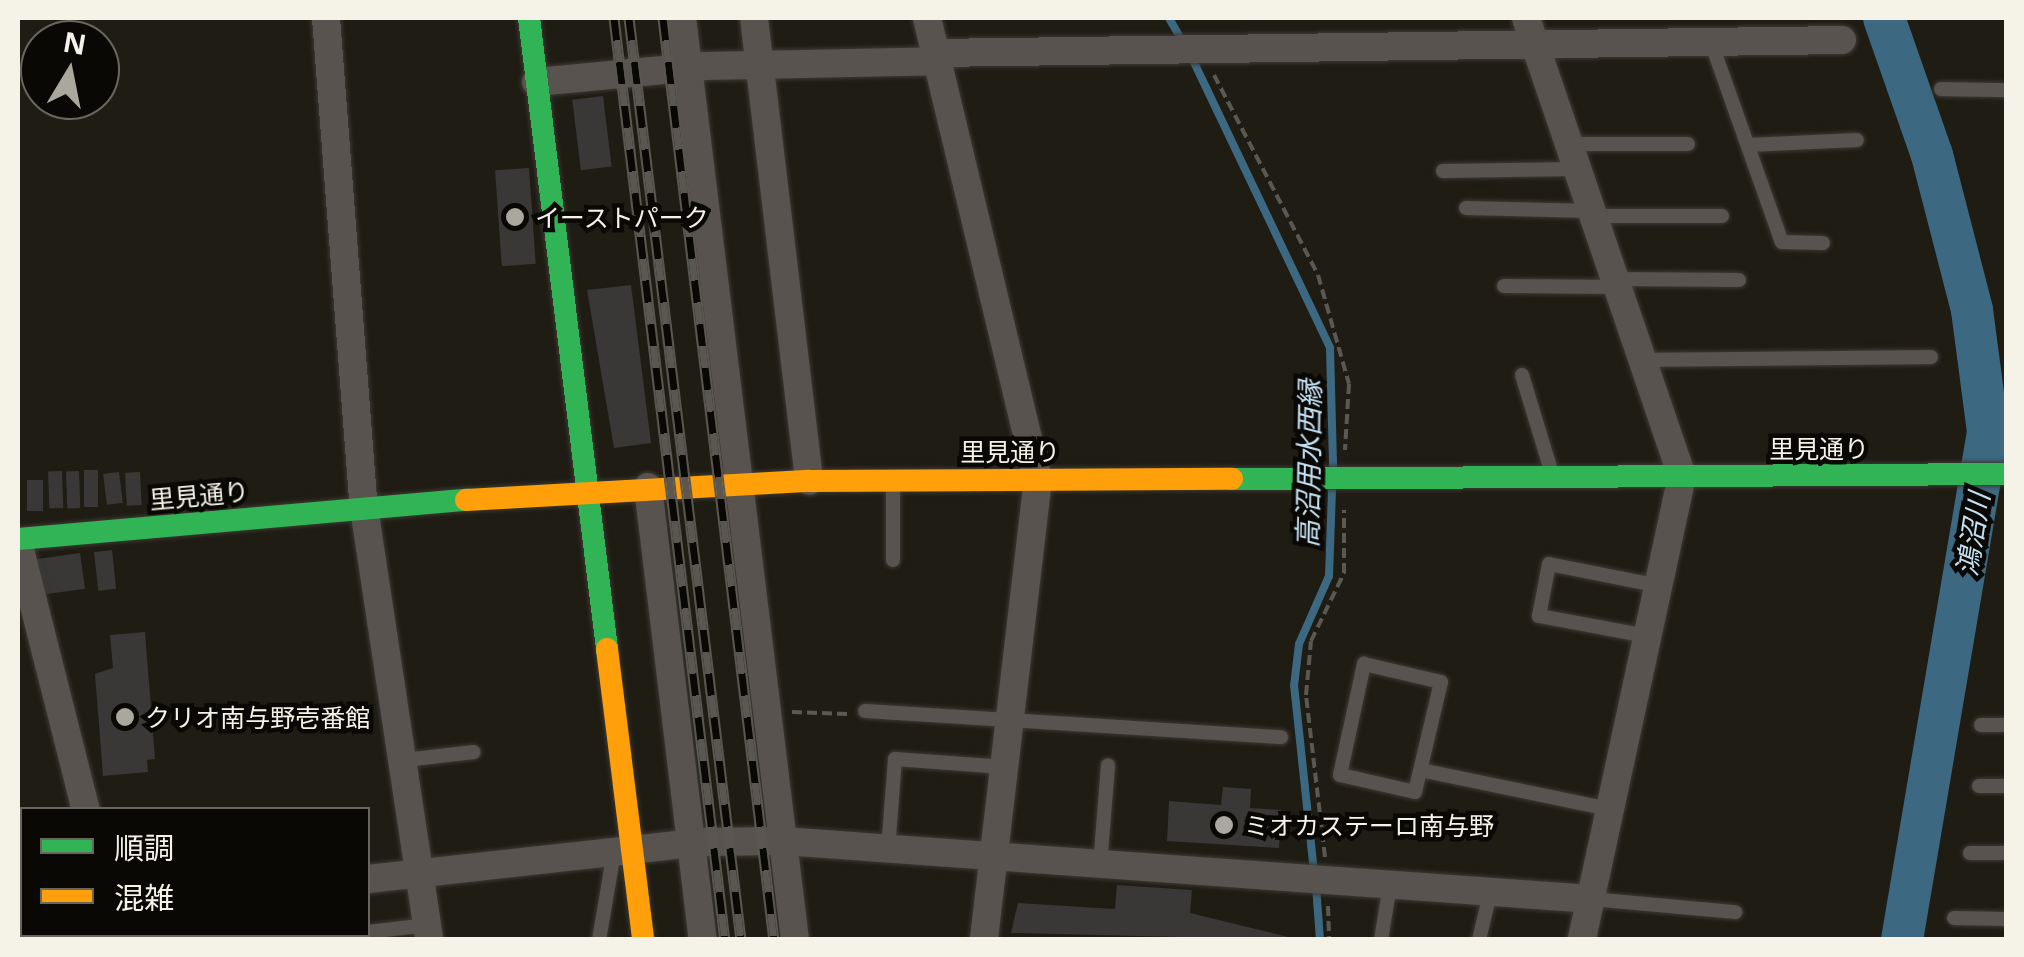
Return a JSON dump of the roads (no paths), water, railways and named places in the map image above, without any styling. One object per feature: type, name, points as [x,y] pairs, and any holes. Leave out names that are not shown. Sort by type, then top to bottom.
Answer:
[{"type":"street","points":[[326,18],[364,508],[425,873],[429,932]]},
{"type":"street","points":[[530,18],[590,490],[623,850],[643,940]]},
{"type":"street","points":[[682,18],[795,940]]},
{"type":"street","points":[[754,18],[809,481]]},
{"type":"street","points":[[927,18],[1038,479],[984,940]]},
{"type":"street","points":[[536,82],[688,68],[1201,49],[1530,31],[1711,42],[1842,40]]},
{"type":"street","points":[[1530,31],[1682,476],[1582,940]]},
{"type":"street","name":"里見通り","points":[[18,541],[590,490],[809,481],[2005,474]]},
{"type":"street","points":[[648,487],[703,940]]},
{"type":"street","points":[[18,541],[85,807]]},
{"type":"street","points":[[370,879],[692,843],[783,841],[1591,900]]},
{"type":"lane","points":[[1711,42],[1782,242],[1823,243]]},
{"type":"lane","points":[[1941,88],[2006,90]]},
{"type":"lane","points":[[1748,145],[1858,140]]},
{"type":"lane","points":[[1443,170],[1688,144]]},
{"type":"lane","points":[[1466,208],[1722,216]]},
{"type":"lane","points":[[1504,286],[1738,280]]},
{"type":"lane","points":[[1643,360],[1931,358]]},
{"type":"lane","points":[[1522,375],[1554,478]]},
{"type":"lane","points":[[893,479],[893,560]]},
{"type":"lane","points":[[1648,636],[1540,616],[1549,564],[1658,586]]},
{"type":"lane","points":[[1364,664],[1441,682],[1421,770],[1415,792],[1340,775],[1364,664]]},
{"type":"lane","points":[[864,711],[1012,716],[1280,737]]},
{"type":"lane","points":[[1981,724],[2006,725]]},
{"type":"lane","points":[[405,760],[474,752]]},
{"type":"lane","points":[[888,850],[895,759],[1006,766]]},
{"type":"lane","points":[[1100,866],[1108,765]]},
{"type":"lane","points":[[1421,770],[1610,809]]},
{"type":"lane","points":[[1980,786],[2006,786]]},
{"type":"lane","points":[[599,940],[623,850]]},
{"type":"lane","points":[[1970,853],[2006,853]]},
{"type":"lane","points":[[1381,940],[1390,886]]},
{"type":"lane","points":[[1479,940],[1490,893]]},
{"type":"lane","points":[[1591,900],[1734,912]]},
{"type":"lane","points":[[1954,918],[2006,919]]},
{"type":"lane","points":[[370,932],[429,932]]},
{"type":"waterway","name":"高沼用水西縁","points":[[1169,18],[1184,44]]},
{"type":"waterway","name":"鴻沼川","points":[[1884,18],[1932,155],[1972,310],[1988,432],[1902,940]]},
{"type":"waterway","name":"高沼用水西縁","points":[[1191,56],[1330,348],[1333,466]]},
{"type":"waterway","name":"高沼用水西縁","points":[[1314,872],[1294,686],[1299,644],[1329,576],[1332,489]]},
{"type":"waterway","name":"高沼用水西縁","points":[[1316,886],[1320,940]]},
{"type":"railway","points":[[614,18],[725,940]]},
{"type":"railway","points":[[629,18],[741,940]]},
{"type":"railway","points":[[663,18],[774,940]]},
{"type":"place","name":"イーストパーク","points":[[515,217]]},
{"type":"place","name":"クリオ南与野壱番館","points":[[125,717]]},
{"type":"place","name":"ミオカステーロ南与野","points":[[1224,825]]}]
